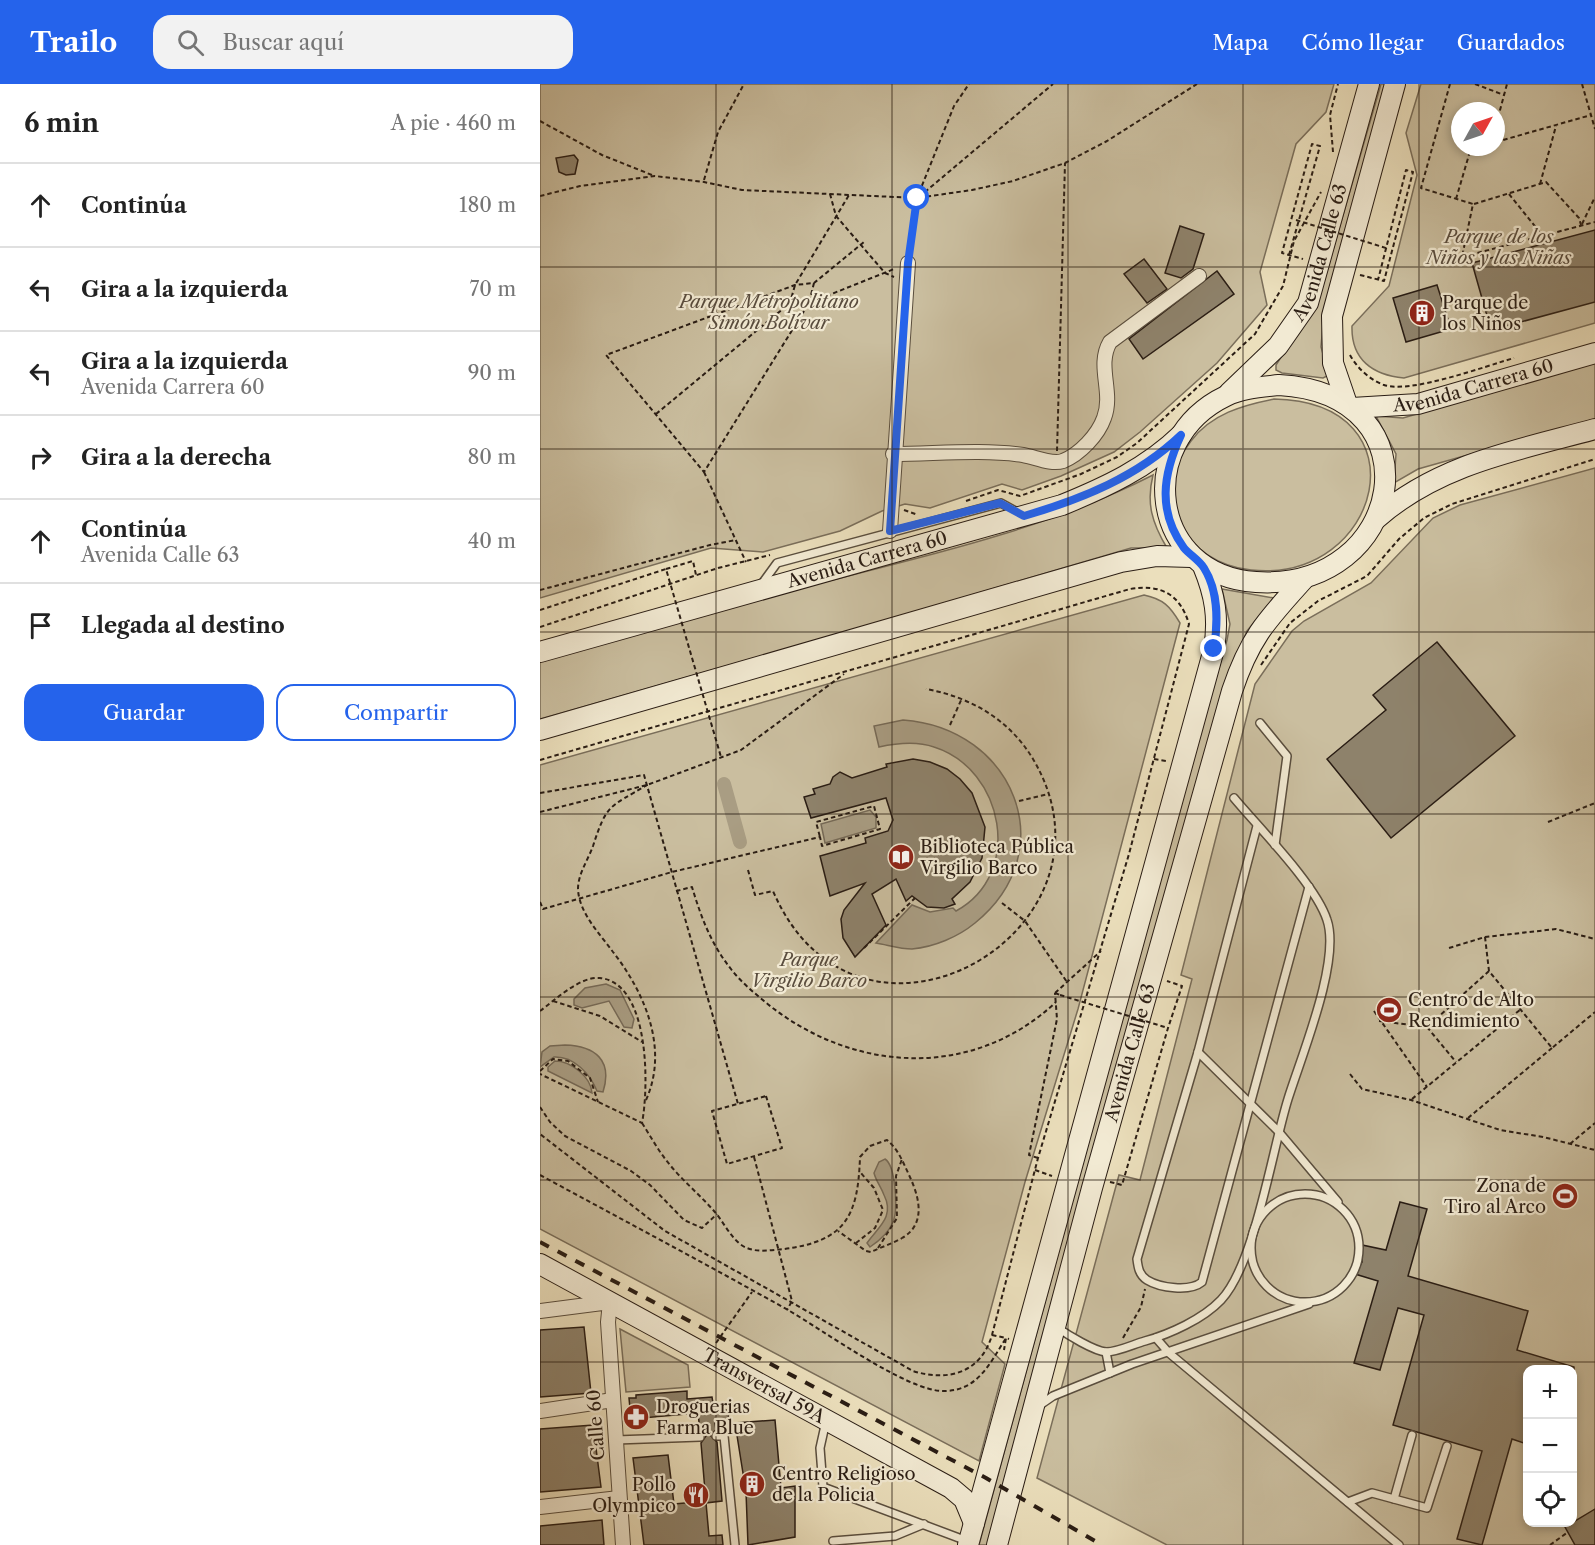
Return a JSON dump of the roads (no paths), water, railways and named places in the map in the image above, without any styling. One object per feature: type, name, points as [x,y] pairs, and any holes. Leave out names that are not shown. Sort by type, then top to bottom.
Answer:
[{"type":"main road","name":"Avenida Calle 63","points":[[1227,395],[1257,367],[1292,328],[1308,303],[1369,84]]},
{"type":"main road","name":"Avenida Calle 63","points":[[1349,406],[1333,363],[1332,316],[1352,273],[1395,84]]},
{"type":"main road","name":"Avenida Carrera 60","points":[[1349,406],[1418,404],[1595,353]]},
{"type":"main road","points":[[540,730],[1121,562],[1157,556],[1197,562],[1234,580],[1256,582],[1304,579],[1348,554],[1370,531],[1385,493],[1383,456],[1376,437],[1349,406],[1318,390],[1297,386],[1264,387],[1227,395],[1207,408],[1181,435],[1170,458],[1165,478],[1164,499],[1175,534],[1197,562]]},
{"type":"main road","points":[[1376,519],[1410,492],[1453,470],[1595,429]]},
{"type":"main road","name":"Avenida Carrera 60","points":[[540,652],[1062,505],[1129,474],[1153,460],[1181,435]]},
{"type":"main road","name":"Avenida Calle 63","points":[[971,1536],[1015,1340],[1066,1180],[1214,649],[1216,598],[1197,562]]},
{"type":"main road","name":"Avenida Calle 63","points":[[1000,1542],[1033,1410],[1239,668],[1257,632],[1304,579]]},
{"type":"main road","name":"Transversal 59A","points":[[540,1264],[951,1488],[964,1499],[971,1536]]},
{"type":"street","points":[[890,531],[893,454],[908,263]]},
{"type":"street","points":[[893,454],[1008,454],[1056,462],[1069,457],[1089,441],[1104,418],[1108,398],[1104,358],[1110,342],[1199,276]]},
{"type":"street","points":[[540,1311],[610,1302]]},
{"type":"street","name":"Calle 60","points":[[610,1302],[608,1322],[623,1545]]},
{"type":"street","points":[[540,1411],[613,1400]]},
{"type":"street","points":[[540,1507],[620,1498]]},
{"type":"lane","points":[[758,590],[777,563],[890,531],[1000,503],[1024,516]]},
{"type":"lane","points":[[1260,723],[1287,756],[1275,845]]},
{"type":"lane","points":[[1234,798],[1308,887],[1328,920],[1330,961],[1278,1131],[1251,1244],[1252,1262],[1260,1278],[1272,1291],[1288,1299],[1305,1302],[1323,1299]]},
{"type":"lane","points":[[1257,826],[1198,1052],[1137,1259],[1138,1269],[1147,1280],[1182,1290],[1195,1288],[1202,1282],[1308,887]]},
{"type":"lane","points":[[1033,1410],[1053,1396],[1110,1373],[1323,1299],[1338,1291],[1350,1279],[1358,1263],[1359,1246],[1356,1228],[1347,1213],[1278,1131],[1198,1052]]},
{"type":"lane","points":[[1056,1326],[1069,1336],[1106,1352],[1156,1338],[1207,1312],[1221,1300],[1234,1281],[1255,1227],[1272,1205],[1297,1194],[1316,1194],[1347,1213]]},
{"type":"lane","points":[[1156,1338],[1169,1353],[1399,1545]]},
{"type":"lane","points":[[1106,1352],[1110,1373]]},
{"type":"lane","points":[[826,1420],[820,1448],[823,1487],[924,1524],[952,1537],[971,1536]]},
{"type":"lane","points":[[1394,1499],[1412,1435]]},
{"type":"lane","points":[[716,1436],[724,1436],[735,1545]]},
{"type":"lane","points":[[616,1440],[700,1437]]},
{"type":"lane","points":[[1348,1502],[1372,1493],[1427,1508],[1447,1446]]},
{"type":"lane","points":[[833,1541],[895,1536],[924,1524]]},
{"type":"waterway","points":[[724,784],[740,842]]},
{"type":"railway","points":[[540,1242],[986,1478],[1102,1545]]},
{"type":"place","name":"Parque de los Niños","points":[[1422,313]]},
{"type":"place","name":"Biblioteca Pública Virgilio Barco","points":[[901,857]]},
{"type":"place","name":"Centro de Alto Rendimiento","points":[[1389,1010]]},
{"type":"place","name":"Zona de Tiro al Arco","points":[[1565,1196]]},
{"type":"place","name":"Droguerias Farma Blue","points":[[636,1417]]},
{"type":"place","name":"Centro Religioso de la Policia","points":[[752,1484]]},
{"type":"place","name":"Pollo Olympico","points":[[696,1495]]},
{"type":"park label","name":"Parque de los Niños y las Niñas","points":[[1499,247]]},
{"type":"park label","name":"Parque Metropolitano Simón Bolívar","points":[[769,312]]},
{"type":"park label","name":"Parque Virgilio Barco","points":[[809,970]]}]
